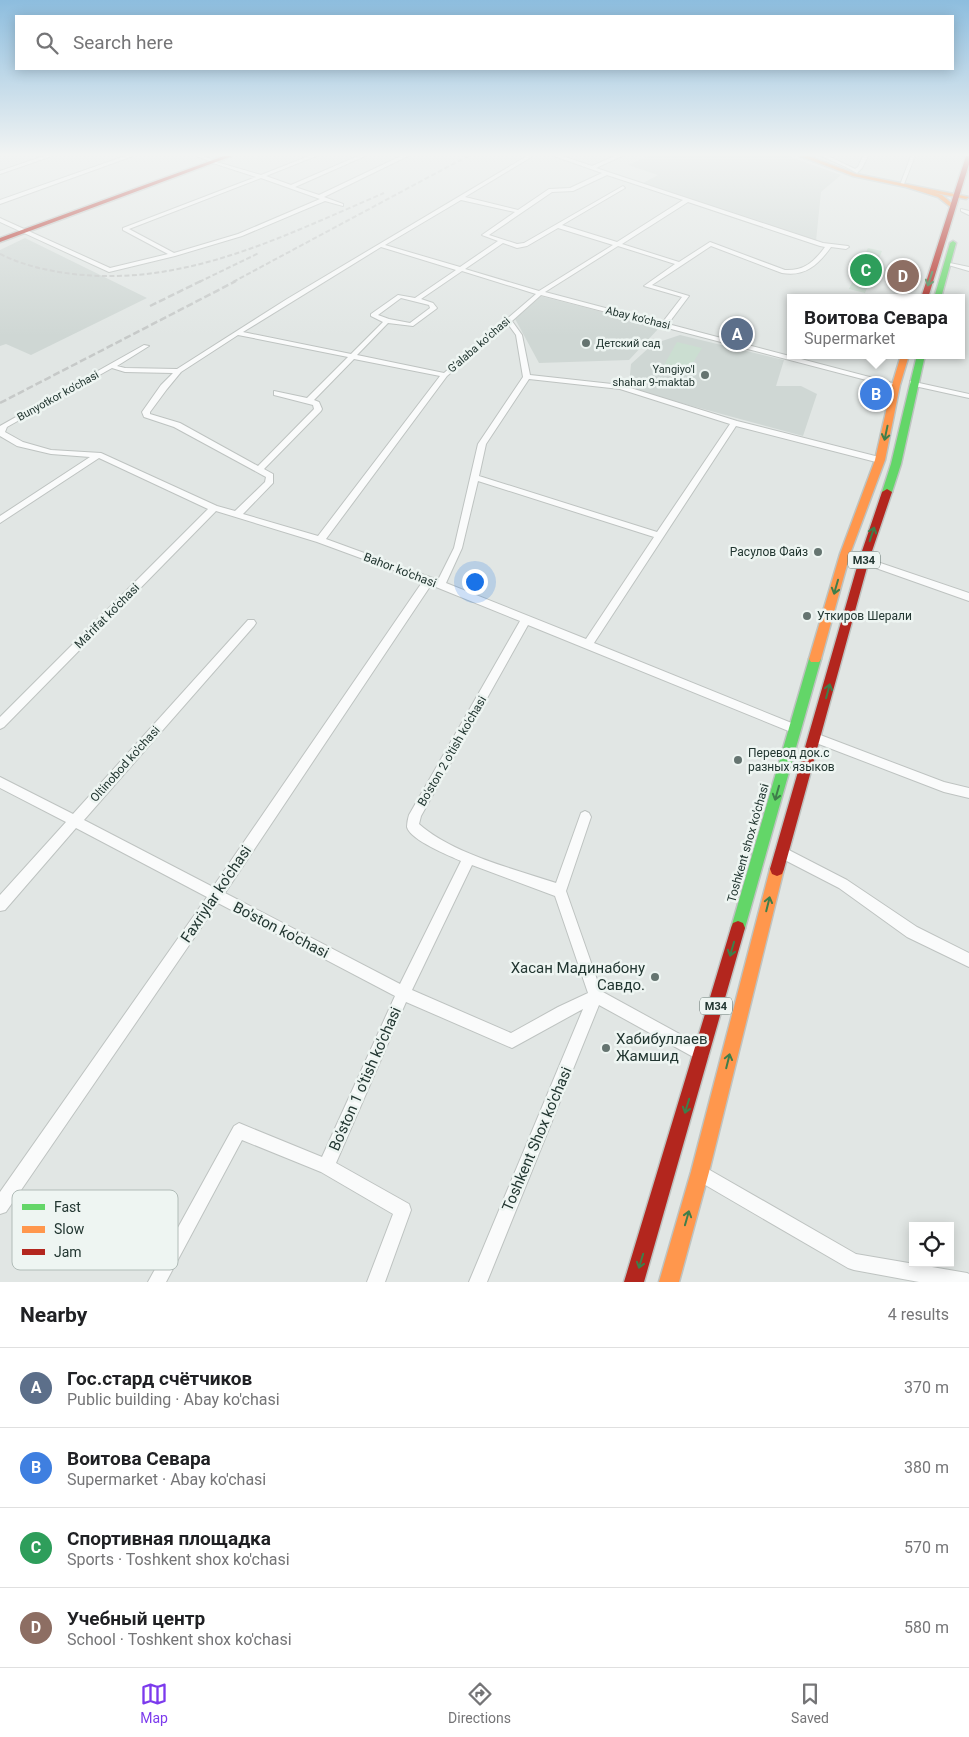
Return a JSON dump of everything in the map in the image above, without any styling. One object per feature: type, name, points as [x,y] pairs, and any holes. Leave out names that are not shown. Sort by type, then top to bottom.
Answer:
[{"type":"main road","points":[[0,239],[63,216]]},
{"type":"main road","points":[[926,294],[960,216]]},
{"type":"main road","points":[[939,294],[947,263],[946,250]]},
{"type":"main road","name":"Toshkent shox ko'chasi","points":[[634,1282],[702,1054],[845,554],[880,460],[904,359]]},
{"type":"main road","name":"M34","points":[[669,1282],[700,1172],[782,852],[864,560],[896,464],[912,386],[920,359]]},
{"type":"main road","points":[[897,382],[912,386]]},
{"type":"main road","points":[[795,730],[815,738]]},
{"type":"street","points":[[162,216],[126,230],[173,255]]},
{"type":"street","points":[[0,220],[109,270],[173,255],[240,235],[282,216]]},
{"type":"street","points":[[238,514],[271,479],[270,476],[177,425],[147,415],[146,412],[164,387],[179,372],[289,300],[432,216]]},
{"type":"street","points":[[511,216],[486,233],[487,236],[517,246],[525,245],[576,216]]},
{"type":"street","name":"G’alaba ko’chasi","points":[[320,540],[445,375],[540,293],[662,216]]},
{"type":"street","points":[[732,216],[822,245],[846,247]]},
{"type":"street","points":[[559,226],[680,264]]},
{"type":"street","points":[[417,299],[501,242]]},
{"type":"street","points":[[664,325],[686,296],[647,286],[710,244],[784,272],[794,273],[804,272],[829,246]]},
{"type":"street","name":"Abay ko'chasi","points":[[382,246],[540,293],[787,355]]},
{"type":"street","points":[[947,263],[969,269]]},
{"type":"street","points":[[396,298],[417,299],[431,304],[434,308],[411,325],[388,321],[373,315],[396,298]]},
{"type":"street","points":[[508,320],[518,335],[526,377],[621,387],[734,423],[880,460]]},
{"type":"street","points":[[309,400],[388,321]]},
{"type":"street","points":[[236,333],[445,375]]},
{"type":"street","points":[[111,366],[146,346]]},
{"type":"street","name":"Abay ko'chasi","points":[[803,359],[897,382]]},
{"type":"street","name":"Bunyotkor ko'chasi","points":[[0,433],[4,426],[111,366],[125,370],[179,372]]},
{"type":"street","name":"Faxriylar ko'chasi","points":[[0,1206],[458,548],[482,444],[526,377]]},
{"type":"street","points":[[912,386],[969,396]]},
{"type":"street","points":[[258,470],[318,409],[316,404],[309,400],[276,393]]},
{"type":"street","points":[[588,644],[734,423]]},
{"type":"street","name":"Bahor ko'chasi","points":[[0,433],[20,444],[51,452],[98,454],[214,508],[320,540],[435,583],[795,730]]},
{"type":"street","points":[[0,520],[98,454]]},
{"type":"street","points":[[474,477],[660,536]]},
{"type":"street","name":"Ma'rifat ko'chasi","points":[[0,724],[214,508]]},
{"type":"street","points":[[845,554],[969,596]]},
{"type":"street","name":"Bo'ston 2 o'tish ko'chasi","points":[[526,620],[415,815],[413,826],[419,834],[469,858],[560,891]]},
{"type":"street","name":"Oltinobod ko'chasi","points":[[0,905],[251,623]]},
{"type":"street","points":[[815,738],[944,787],[969,793]]},
{"type":"street","name":"Bo'ston ko'chasi","points":[[0,782],[403,993],[512,1042],[563,1012],[596,996]]},
{"type":"street","points":[[585,817],[560,891],[596,996],[702,1054]]},
{"type":"street","points":[[782,852],[843,884],[912,932],[969,960]]},
{"type":"street","points":[[403,993],[469,858]]},
{"type":"street","name":"Bo'ston 1 o'tish ko'chasi","points":[[326,1166],[403,993]]},
{"type":"street","name":"Toshkent Shox ko'chasi","points":[[478,1282],[596,996]]},
{"type":"street","name":"Bo'ston 1 o'tish ko'chasi","points":[[178,1243],[239,1131],[326,1166],[403,1210],[376,1282]]},
{"type":"street","points":[[700,1172],[854,1262],[967,1282]]},
{"type":"street","name":"Bo'ston 1 o'tish ko'chasi","points":[[157,1282],[164,1270]]},
{"type":"shaded area","points":[[741,216],[819,216],[816,241]]},
{"type":"shaded area","points":[[25,238],[147,298],[31,355],[6,344],[0,346],[0,250]]},
{"type":"shaded area","name":"Детский сад","points":[[540,296],[660,327],[629,360],[539,363],[514,317]]},
{"type":"shaded area","name":"Yangiyo'l shahar 9-maktab","points":[[680,335],[784,360],[776,386],[801,386],[817,394],[803,436],[637,391],[629,386],[631,364],[653,344]]},
{"type":"green space","points":[[868,248],[882,251],[865,293],[849,289]]},
{"type":"green space","points":[[677,342],[702,348],[688,371],[664,365]]},
{"type":"railway","points":[[0,254],[35,267],[73,274],[115,276],[155,273],[233,255],[332,216]]},
{"type":"railway","points":[[233,282],[356,216]]},
{"type":"railway","points":[[199,282],[259,253]]},
{"type":"railway","points":[[150,306],[201,281]]},
{"type":"railway","points":[[0,403],[236,281]]},
{"type":"traffic: fast","points":[[938,294],[953,243]]},
{"type":"traffic: fast","points":[[887,492],[896,464],[920,359]]},
{"type":"traffic: fast","points":[[738,928],[815,659]]},
{"type":"traffic: slow","points":[[815,659],[845,554],[880,460],[896,385],[904,359]]},
{"type":"traffic: slow","points":[[669,1282],[700,1172],[777,869]]},
{"type":"traffic: jam","points":[[0,240],[66,216]]},
{"type":"traffic: jam","points":[[925,294],[950,216]]},
{"type":"traffic: jam","points":[[777,869],[864,560],[887,492]]},
{"type":"traffic: jam","points":[[634,1282],[738,928]]},
{"type":"place","name":"Спортивная площадка","points":[[866,270]]},
{"type":"place","name":"Учебный центр","points":[[903,276]]},
{"type":"place","name":"Гос.стард счётчиков","points":[[737,334]]},
{"type":"place","name":"Детский сад","points":[[586,343]]},
{"type":"place","name":"Yangiyo'l shahar 9-maktab","points":[[705,375]]},
{"type":"place","name":"Воитова Севара","points":[[876,394]]},
{"type":"place","name":"Расулов Файз","points":[[818,552]]},
{"type":"place","name":"Уткиров Шерали","points":[[807,616]]},
{"type":"place","name":"Перевод док.с разных языков","points":[[738,760]]},
{"type":"place","name":"Хасан Мадинабону Савдо.","points":[[655,977]]},
{"type":"place","name":"Хабибуллаев Жамшид","points":[[606,1048]]}]
